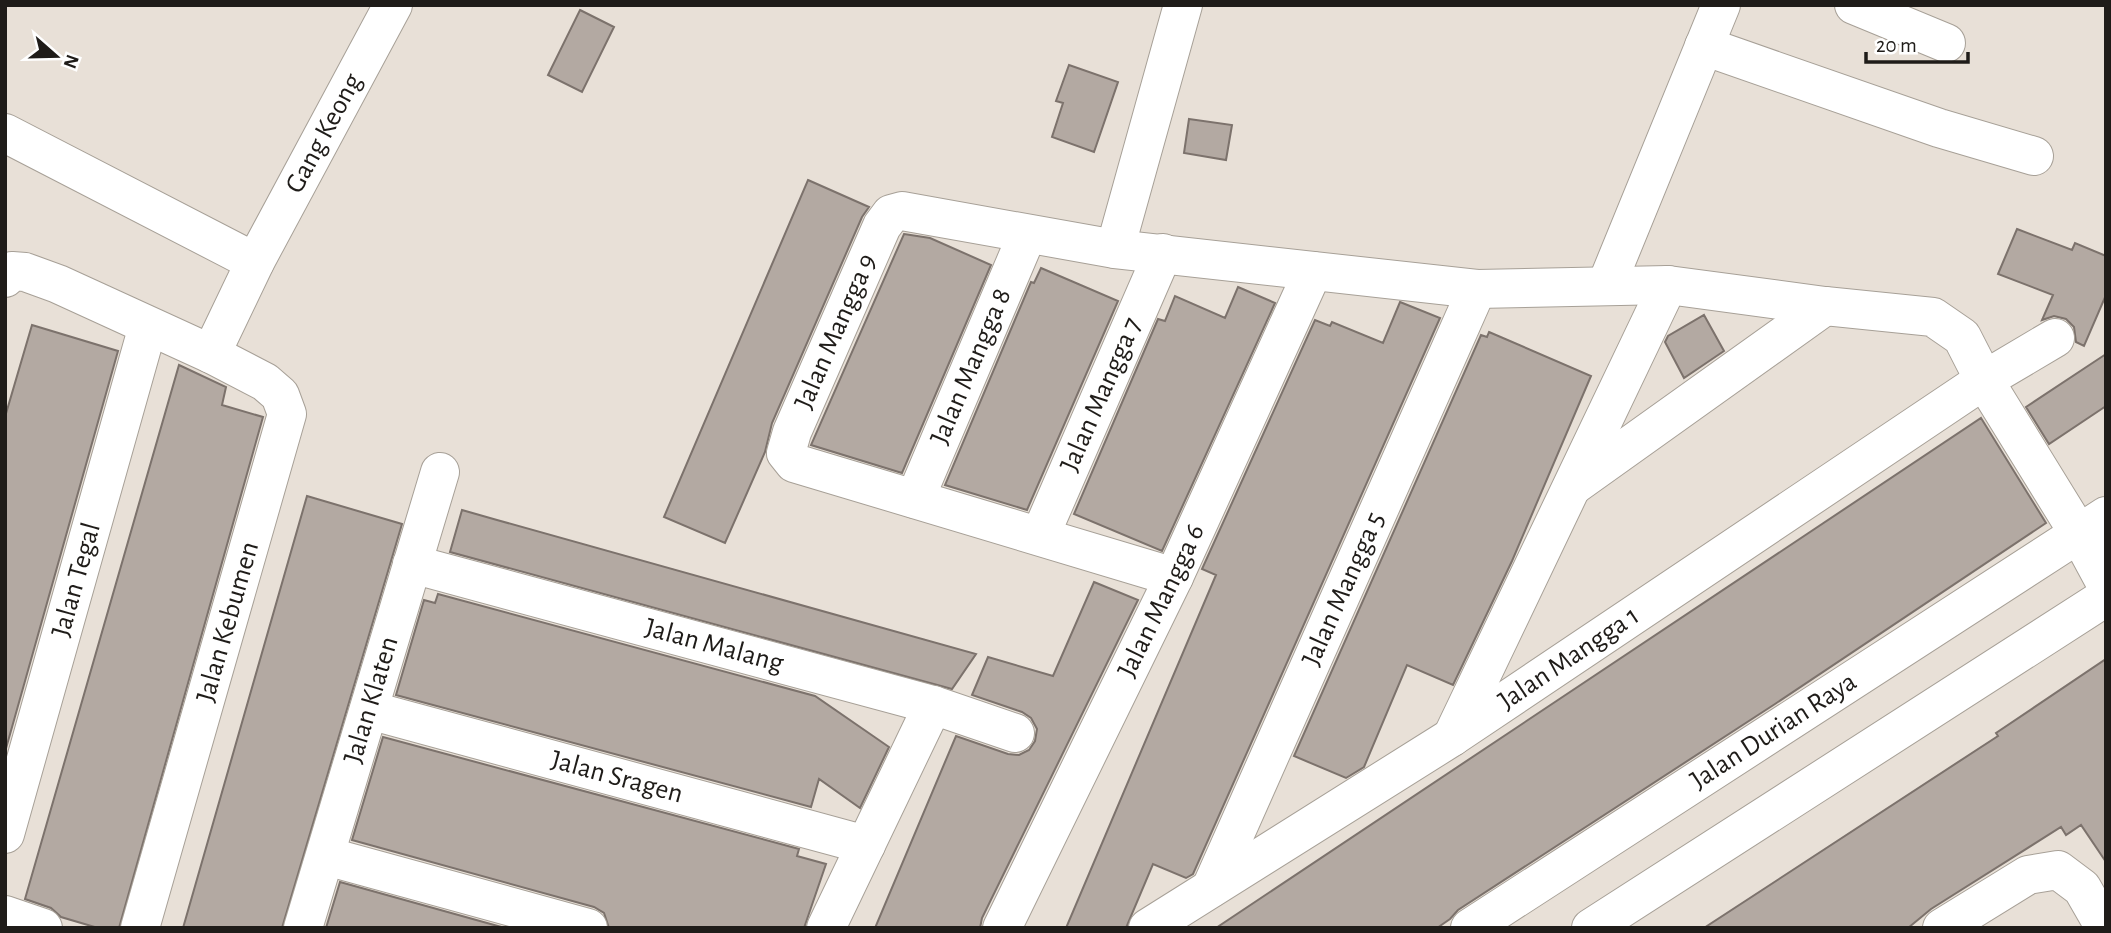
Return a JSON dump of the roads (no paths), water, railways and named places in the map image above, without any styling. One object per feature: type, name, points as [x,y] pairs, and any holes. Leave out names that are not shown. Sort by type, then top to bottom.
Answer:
[{"type":"street","name":"Gang Keong","points":[[220,335],[255,262],[393,5]]},
{"type":"street","points":[[1115,249],[1183,5]]},
{"type":"street","points":[[1606,286],[1721,5]]},
{"type":"street","points":[[1854,5],[1945,43]]},
{"type":"street","points":[[1704,46],[1939,128],[2034,156]]},
{"type":"street","points":[[5,133],[255,262]]},
{"type":"street","name":"Jalan Mangga 9","points":[[915,499],[794,463],[786,453],[792,432],[882,226],[891,214],[902,211],[1027,235]]},
{"type":"street","points":[[1027,235],[1115,249],[1477,289],[1668,285],[1933,317],[1962,337],[1984,380],[2092,525],[2106,584]]},
{"type":"street","name":"Jalan Mangga 8","points":[[915,499],[1027,235]]},
{"type":"street","name":"Jalan Mangga 7","points":[[1040,537],[1163,253]]},
{"type":"street","name":"Jalan Mangga 6","points":[[1002,928],[1174,577],[1313,271]]},
{"type":"street","points":[[8,275],[25,272],[148,326],[220,335]]},
{"type":"street","points":[[1452,737],[1668,285]]},
{"type":"street","name":"Jalan Mangga 5","points":[[1211,888],[1477,289]]},
{"type":"street","points":[[1571,487],[1825,306]]},
{"type":"street","name":"Jalan Tegal","points":[[5,834],[148,326]]},
{"type":"street","name":"Jalan Kebumen","points":[[140,928],[287,414],[280,395],[220,335]]},
{"type":"street","name":"Jalan Mangga 1","points":[[1148,928],[1452,737],[1984,380],[2055,338]]},
{"type":"street","name":"Jalan Klaten","points":[[303,928],[440,472]]},
{"type":"street","points":[[915,499],[1174,577]]},
{"type":"street","name":"Jalan Durian Raya","points":[[1470,928],[2092,525]]},
{"type":"street","name":"Jalan Malang","points":[[412,564],[933,705],[1015,733]]},
{"type":"street","points":[[1591,928],[2106,597]]},
{"type":"street","points":[[827,928],[933,705]]},
{"type":"street","name":"Jalan Sragen","points":[[369,710],[866,845]]},
{"type":"street","points":[[326,856],[588,928]]},
{"type":"street","points":[[1942,928],[2028,875],[2058,870],[2082,888],[2105,928]]},
{"type":"street","points":[[5,915],[43,928]]}]
